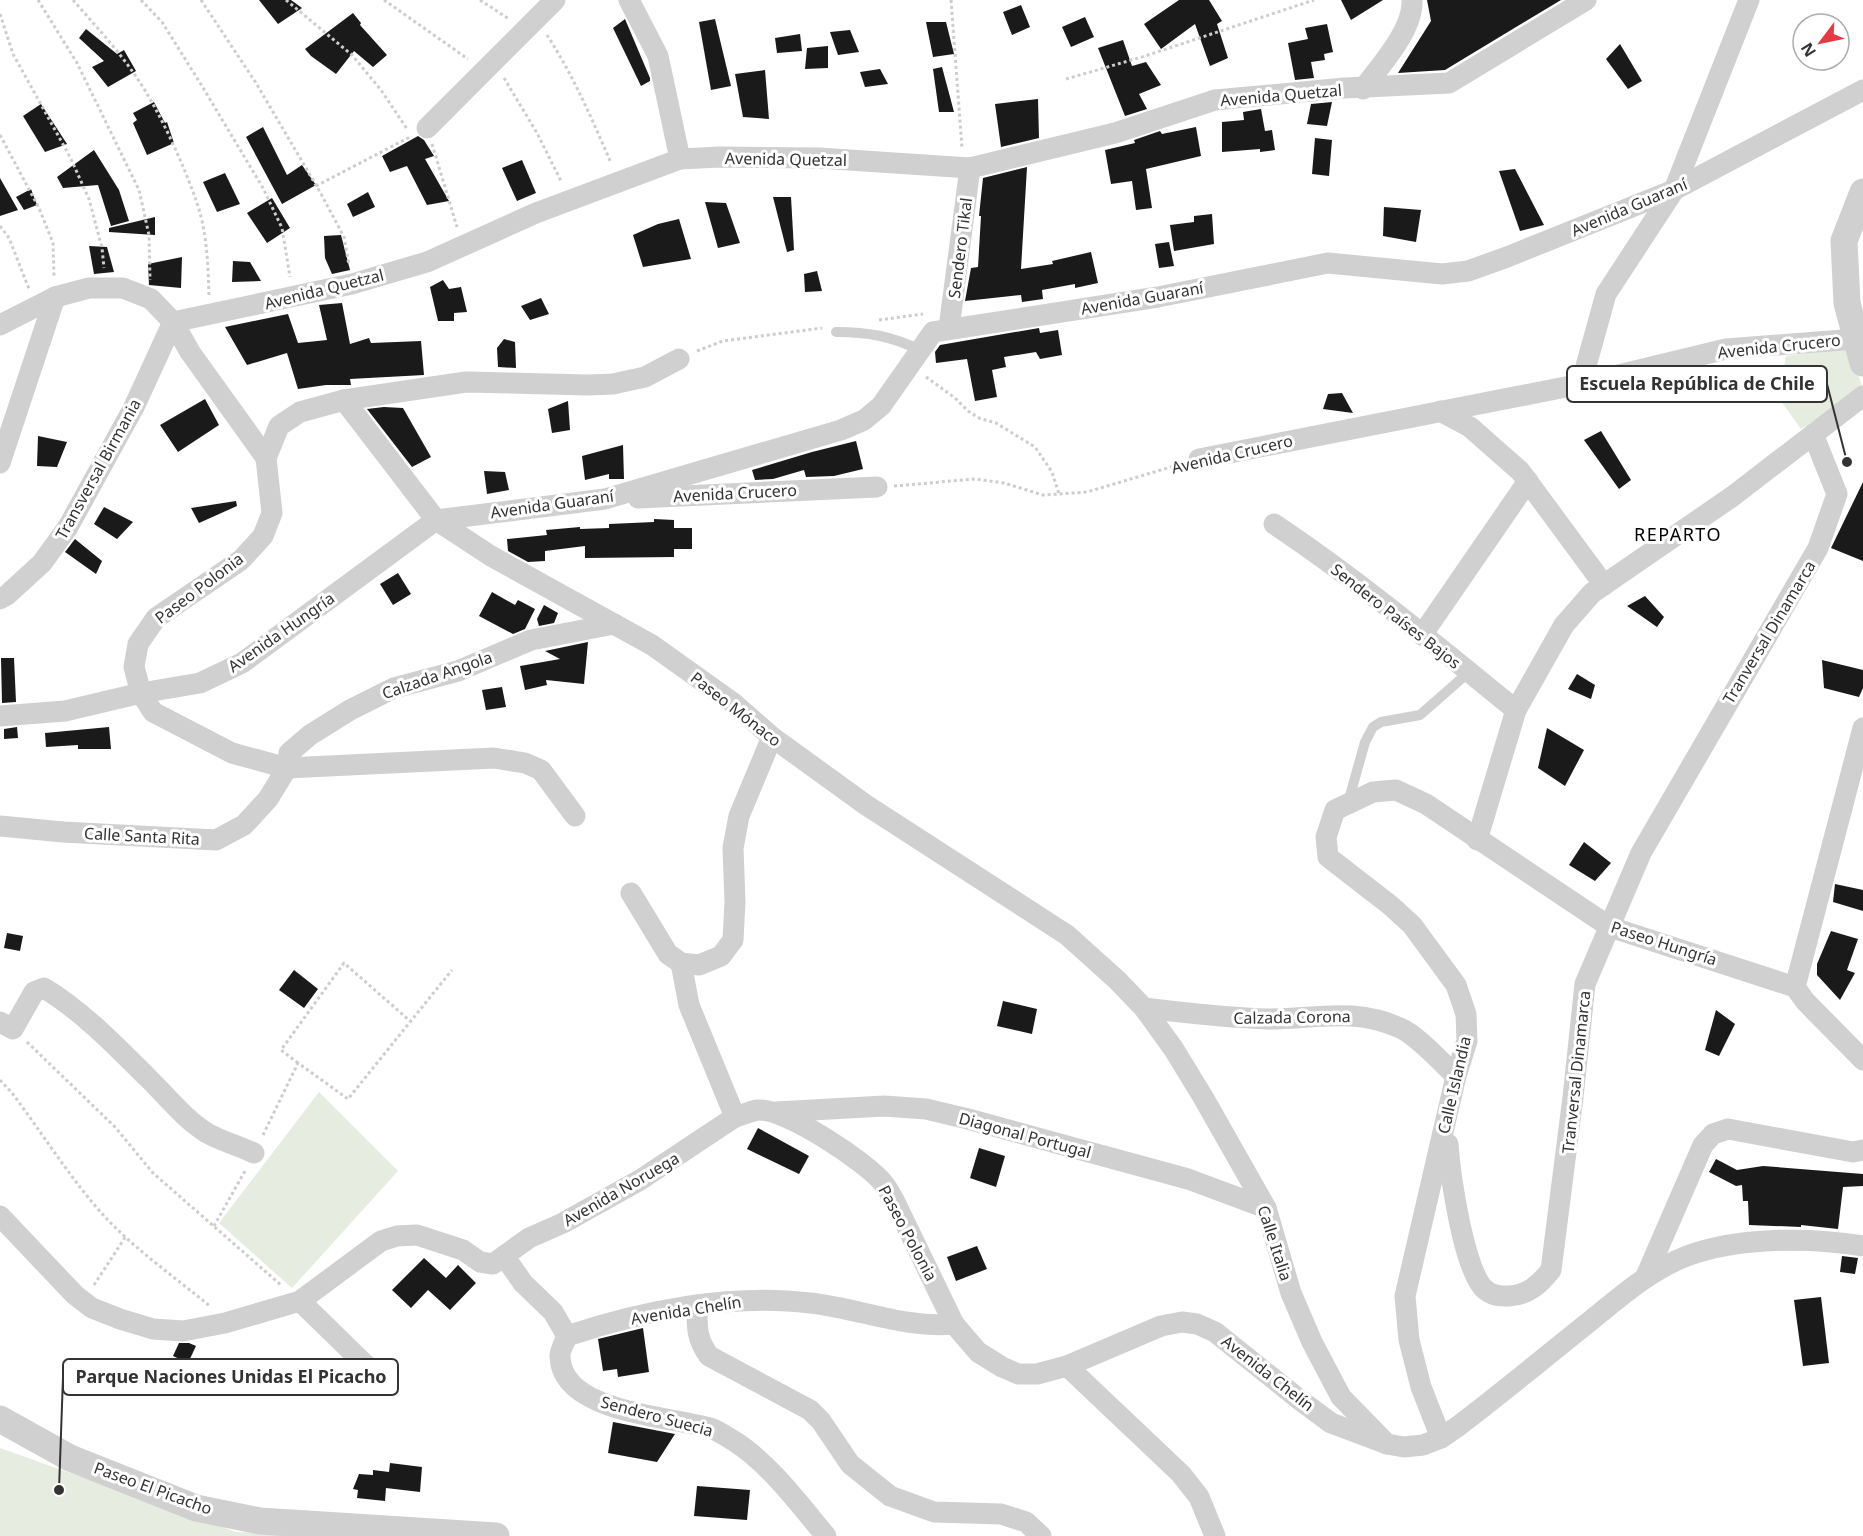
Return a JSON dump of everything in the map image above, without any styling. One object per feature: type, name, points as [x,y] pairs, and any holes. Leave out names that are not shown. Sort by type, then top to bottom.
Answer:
[{"type":"street","points":[[427,128],[555,0]]},
{"type":"street","points":[[629,0],[658,56],[680,159]]},
{"type":"street","points":[[1363,88],[1396,45],[1413,10],[1412,0]]},
{"type":"street","name":"Avenida Quetzal","points":[[173,322],[352,284],[427,261],[536,213],[680,159],[819,158],[967,168],[1115,133],[1215,100],[1302,91],[1449,83],[1586,0]]},
{"type":"street","points":[[1581,384],[1606,294],[1674,190],[1749,0]]},
{"type":"street","name":"Avenida Guaraní","points":[[436,520],[605,499],[809,440],[864,420],[881,406],[933,332],[951,319],[1158,297],[1328,263],[1442,274],[1468,271],[1674,190],[1863,90]]},
{"type":"street","name":"Sendero Tikal","points":[[951,319],[967,168]]},
{"type":"street","points":[[1861,356],[1847,303],[1844,241],[1855,225],[1863,192]]},
{"type":"street","points":[[0,326],[55,297],[89,288],[123,288],[151,299],[173,322]]},
{"type":"street","points":[[0,463],[55,297]]},
{"type":"street","name":"Paseo Polonia","points":[[173,322],[190,352],[266,458],[272,513],[263,536],[241,560],[156,618],[138,644],[134,667],[141,693],[153,712],[232,753],[287,768],[494,758],[525,763],[541,770],[575,816]]},
{"type":"street","name":"Transversal Birmania","points":[[0,598],[7,595],[42,563],[68,527],[134,407],[173,322]]},
{"type":"street","name":"Avenida Crucero","points":[[1199,459],[1581,384],[1726,350],[1861,356]]},
{"type":"street","points":[[266,458],[279,426],[300,412],[344,400],[466,382],[613,384],[645,377],[679,359]]},
{"type":"street","points":[[1477,840],[1516,710],[1564,625],[1592,593],[1733,496],[1863,396]]},
{"type":"street","name":"Paseo Mónaco","points":[[344,400],[436,520],[491,556],[652,645],[732,702],[772,737],[866,805],[1067,935],[1144,1008]]},
{"type":"street","points":[[1440,411],[1470,427],[1520,471],[1604,585]]},
{"type":"street","name":"Tranversal Dinamarca","points":[[1446,1120],[1450,1177],[1456,1210],[1474,1271],[1485,1291],[1499,1296],[1520,1295],[1540,1283],[1551,1270],[1572,1109],[1585,984],[1641,853],[1818,548],[1836,494],[1813,434]]},
{"type":"street","points":[[1422,635],[1527,481]]},
{"type":"street","name":"Avenida Crucero","points":[[605,499],[877,487]]},
{"type":"street","name":"Avenida Hungría","points":[[0,716],[65,711],[141,693],[200,683],[242,663],[436,520]]},
{"type":"street","name":"Sendero Países Bajos","points":[[1274,524],[1422,635],[1516,710]]},
{"type":"street","name":"Calzada Angola","points":[[287,768],[289,753],[310,735],[350,710],[394,688],[458,671],[531,640],[614,624]]},
{"type":"street","points":[[1863,728],[1795,987],[1811,1008],[1863,1060]]},
{"type":"street","points":[[631,893],[668,954],[681,963],[699,965],[721,956],[733,940],[735,902],[733,848],[736,827],[772,737]]},
{"type":"street","name":"Calle Santa Rita","points":[[0,826],[63,832],[216,840],[244,825],[268,799],[287,768]]},
{"type":"street","name":"Paseo Hungría","points":[[1396,790],[1426,804],[1610,927],[1795,987]]},
{"type":"street","name":"Calle Islandia","points":[[1396,790],[1373,792],[1335,810],[1326,837],[1328,857],[1412,925],[1456,986],[1466,1014],[1467,1041],[1456,1076],[1405,1296],[1409,1340],[1421,1387],[1441,1438]]},
{"type":"street","points":[[681,963],[689,1005],[735,1117]]},
{"type":"street","points":[[7,1025],[34,992],[39,988],[44,988],[59,997],[103,1035],[147,1076],[181,1113],[208,1134],[254,1153]]},
{"type":"street","name":"Calzada Corona","points":[[1144,1008],[1224,1018],[1283,1019],[1330,1014],[1371,1017],[1403,1028],[1456,1076]]},
{"type":"street","name":"Calle Italia","points":[[1144,1008],[1173,1048],[1266,1208],[1291,1293],[1312,1342],[1341,1397],[1387,1444]]},
{"type":"street","name":"Diagonal Portugal","points":[[776,1113],[884,1106],[926,1109],[1188,1179],[1266,1208]]},
{"type":"street","name":"Paseo Polonia","points":[[735,1117],[758,1110],[776,1113],[828,1140],[873,1173],[884,1184],[894,1200],[954,1324]]},
{"type":"street","name":"Avenida Noruega","points":[[504,1256],[529,1238],[563,1223],[640,1180],[735,1117]]},
{"type":"street","points":[[1646,1276],[1703,1145],[1713,1134],[1728,1129],[1853,1152],[1863,1150]]},
{"type":"street","points":[[0,1216],[75,1295],[92,1308],[153,1329],[183,1331],[300,1301],[381,1241],[397,1236],[417,1235],[463,1250],[480,1262],[493,1264],[504,1256],[523,1283],[553,1312],[567,1336]]},
{"type":"street","name":"Avenida Chelín","points":[[567,1336],[598,1325],[697,1305],[751,1299],[810,1303],[932,1326],[954,1324],[978,1352],[1002,1367],[1018,1374],[1037,1374],[1067,1366],[1161,1326],[1182,1322],[1197,1324],[1215,1332],[1331,1422],[1387,1444],[1404,1447],[1423,1445],[1441,1438],[1486,1406],[1646,1276],[1688,1256],[1737,1244],[1794,1240],[1837,1241],[1863,1246]]},
{"type":"street","points":[[300,1301],[386,1385]]},
{"type":"street","points":[[697,1305],[697,1333],[701,1345],[709,1356],[810,1410],[850,1464],[890,1496],[934,1512],[1001,1514],[1026,1522],[1041,1536]]},
{"type":"street","name":"Sendero Suecia","points":[[567,1336],[559,1356],[565,1377],[580,1393],[610,1406],[713,1429],[737,1443],[778,1479],[826,1536]]},
{"type":"street","points":[[1067,1366],[1181,1474],[1199,1497],[1215,1536]]},
{"type":"street","name":"Paseo El Picacho","points":[[0,1419],[70,1458],[196,1508],[260,1521],[496,1536]]},
{"type":"lane","points":[[831,330],[864,332],[904,342],[915,357]]},
{"type":"lane","points":[[1347,804],[1365,742],[1373,727],[1386,720],[1420,715],[1469,672]]},
{"type":"path","points":[[39,0],[77,63],[139,190],[149,235],[151,299]]},
{"type":"path","points":[[72,0],[99,29],[138,79],[170,140],[198,204],[207,253],[210,314]]},
{"type":"path","points":[[141,0],[162,22],[263,188],[282,228],[293,298]]},
{"type":"path","points":[[201,0],[256,83],[344,237],[352,284]]},
{"type":"path","points":[[286,0],[352,55],[381,90],[412,136],[316,186]]},
{"type":"path","points":[[384,0],[489,65],[537,133],[570,200]]},
{"type":"path","points":[[480,0],[530,24],[561,57],[580,93],[620,182]]},
{"type":"path","points":[[951,0],[967,168]]},
{"type":"path","points":[[1066,79],[1142,57],[1314,0]]},
{"type":"path","points":[[0,14],[13,54],[70,157],[88,199],[102,248],[105,288]]},
{"type":"path","points":[[427,128],[463,246]]},
{"type":"path","points":[[0,135],[39,208],[53,243],[55,297]]},
{"type":"path","points":[[0,226],[9,238],[26,278],[35,307]]},
{"type":"path","points":[[872,321],[951,319]]},
{"type":"path","points":[[679,359],[723,341],[831,330]]},
{"type":"path","points":[[915,357],[968,411],[979,418],[996,423],[1035,447],[1052,472],[1059,494]]},
{"type":"path","name":"Avenida Crucero","points":[[877,487],[975,479],[1004,483],[1043,495],[1087,492],[1199,459]]},
{"type":"path","points":[[410,1021],[344,963],[280,1050],[348,1099],[452,970]]},
{"type":"path","points":[[7,1025],[115,1127],[153,1173],[300,1301]]},
{"type":"path","points":[[214,1226],[254,1153],[298,1063]]},
{"type":"path","points":[[0,1080],[19,1101],[81,1189],[126,1236],[229,1321]]},
{"type":"path","points":[[83,1301],[126,1236]]},
{"type":"shaded area","points":[[1849,347],[1863,389],[1801,429],[1778,397],[1786,356]]},
{"type":"shaded area","points":[[319,1092],[398,1171],[292,1288],[219,1223]]},
{"type":"shaded area","points":[[0,1448],[236,1532],[331,1536],[0,1536]]},
{"type":"building","points":[[259,0],[291,0],[302,8],[278,24]]},
{"type":"building","points":[[1179,0],[1209,0],[1222,21],[1217,24],[1228,58],[1210,66],[1195,24],[1161,49],[1144,24]]},
{"type":"building","points":[[1341,0],[1383,0],[1351,20]]},
{"type":"building","points":[[1427,0],[1561,0],[1445,70],[1398,73],[1431,21]]},
{"type":"building","points":[[1021,5],[1030,27],[1012,35],[1003,12]]},
{"type":"building","points":[[353,13],[361,23],[360,25],[387,55],[373,67],[354,51],[336,74],[305,49]]},
{"type":"building","points":[[1085,17],[1094,37],[1071,47],[1062,27]]},
{"type":"building","points":[[625,19],[650,78],[650,81],[641,86],[613,28]]},
{"type":"building","points":[[715,19],[731,86],[711,90],[699,22]]},
{"type":"building","points":[[926,22],[946,22],[954,54],[933,57]]},
{"type":"building","points":[[1327,24],[1333,52],[1324,54],[1325,60],[1311,62],[1314,78],[1295,80],[1288,43],[1308,39],[1305,28]]},
{"type":"building","points":[[86,29],[117,54],[124,50],[136,71],[108,87],[92,67],[104,61],[79,38]]},
{"type":"building","points":[[850,30],[859,52],[838,55],[830,32]]},
{"type":"building","points":[[800,34],[802,51],[777,53],[775,38]]},
{"type":"building","points":[[1123,40],[1132,66],[1146,62],[1161,85],[1139,94],[1147,109],[1125,116],[1098,48]]},
{"type":"building","points":[[1620,44],[1642,81],[1628,89],[1606,59]]},
{"type":"building","points":[[828,46],[828,68],[805,69],[807,48]]},
{"type":"building","points":[[942,67],[954,112],[939,112],[933,69]]},
{"type":"building","points":[[880,69],[888,84],[865,87],[860,72]]},
{"type":"building","points":[[765,70],[769,119],[743,117],[735,74]]},
{"type":"building","points":[[1038,99],[1039,138],[1001,147],[995,104]]},
{"type":"building","points":[[154,102],[165,123],[167,122],[174,143],[147,155],[133,123],[137,120],[133,113]]},
{"type":"building","points":[[1332,102],[1327,126],[1307,124],[1311,104]]},
{"type":"building","points":[[41,104],[67,144],[45,152],[23,116]]},
{"type":"building","points":[[1261,109],[1265,131],[1272,130],[1275,150],[1222,152],[1222,122],[1244,120],[1243,112]]},
{"type":"building","points":[[263,127],[287,175],[302,165],[316,185],[282,204],[246,137]]},
{"type":"building","points":[[1196,127],[1201,156],[1146,169],[1152,208],[1136,210],[1132,181],[1111,184],[1105,150],[1135,143],[1134,140],[1160,131],[1162,134]]},
{"type":"building","points":[[418,136],[424,140],[434,156],[425,159],[449,201],[427,205],[407,166],[390,172],[382,156]]},
{"type":"building","points":[[1315,138],[1332,140],[1329,176],[1312,174]]},
{"type":"building","points":[[94,150],[119,190],[129,221],[111,226],[98,185],[63,188],[57,177]]},
{"type":"building","points":[[522,160],[536,193],[517,201],[502,168]]},
{"type":"building","points":[[1027,167],[1021,269],[1053,264],[1052,261],[1091,252],[1098,283],[1075,288],[1075,284],[1042,290],[1043,299],[1022,302],[1021,295],[965,301],[971,268],[978,267],[981,216],[979,216],[983,178]]},
{"type":"building","points":[[1515,169],[1544,225],[1520,231],[1499,171]]},
{"type":"building","points":[[225,173],[240,204],[217,212],[203,182]]},
{"type":"building","points":[[0,178],[18,210],[0,216]]},
{"type":"building","points":[[31,189],[37,205],[24,210],[16,197]]},
{"type":"building","points":[[368,192],[375,207],[353,217],[347,204]]},
{"type":"building","points":[[773,197],[791,197],[794,250],[787,252]]},
{"type":"building","points":[[272,198],[290,228],[267,243],[247,213]]},
{"type":"building","points":[[705,202],[726,203],[740,243],[718,248]]},
{"type":"building","points":[[1384,207],[1421,210],[1416,242],[1383,236]]},
{"type":"building","points":[[1212,214],[1214,244],[1174,251],[1170,225],[1194,222],[1194,216]]},
{"type":"building","points":[[155,217],[155,235],[109,232],[109,228]]},
{"type":"building","points":[[679,219],[691,259],[643,267],[633,235],[658,224]]},
{"type":"building","points":[[341,235],[350,270],[332,274],[325,258],[324,236]]},
{"type":"building","points":[[1169,242],[1174,266],[1159,268],[1155,244]]},
{"type":"building","points":[[89,246],[107,247],[114,272],[94,274]]},
{"type":"building","points":[[182,257],[181,288],[149,285],[148,264]]},
{"type":"building","points":[[233,261],[250,262],[261,281],[232,282]]},
{"type":"building","points":[[817,271],[822,291],[805,292],[804,274]]},
{"type":"building","points":[[443,280],[449,289],[461,287],[467,312],[454,313],[454,321],[438,321],[430,287]]},
{"type":"building","points":[[541,298],[549,314],[530,320],[521,306]]},
{"type":"building","points":[[342,303],[350,344],[369,338],[371,343],[421,341],[424,375],[350,379],[351,385],[326,385],[298,389],[287,353],[247,365],[225,327],[288,314],[298,343],[327,340],[319,305]]},
{"type":"building","points":[[1039,328],[1040,333],[1058,330],[1062,355],[1040,359],[1036,352],[1004,357],[1006,367],[992,370],[997,397],[975,401],[967,359],[936,363],[935,352],[940,345]]},
{"type":"building","points":[[504,339],[515,342],[516,368],[498,367],[497,348]]},
{"type":"building","points":[[1342,393],[1353,413],[1323,409],[1328,394]]},
{"type":"building","points":[[205,399],[219,425],[178,452],[160,425]]},
{"type":"building","points":[[568,401],[570,430],[552,433],[548,409]]},
{"type":"building","points":[[403,408],[431,457],[412,467],[367,409]]},
{"type":"building","points":[[1601,431],[1631,480],[1619,489],[1584,440]]},
{"type":"building","points":[[38,436],[67,442],[57,467],[37,466]]},
{"type":"building","points":[[856,441],[863,469],[834,476],[806,477],[804,470],[773,479],[755,480],[752,470]]},
{"type":"building","points":[[623,445],[624,479],[609,479],[609,474],[585,480],[582,456]]},
{"type":"building","points":[[484,471],[505,472],[509,490],[487,494]]},
{"type":"building","points":[[1863,482],[1863,561],[1831,548]]},
{"type":"building","points":[[236,501],[237,506],[199,523],[191,508]]},
{"type":"building","points":[[104,507],[133,522],[117,539],[94,524]]},
{"type":"building","points":[[654,519],[674,520],[674,528],[692,528],[692,549],[674,549],[674,557],[585,558],[585,546],[545,551],[545,561],[528,562],[508,551],[507,539],[547,535],[546,530],[580,527],[580,529],[609,528],[609,524],[654,522]]},
{"type":"building","points":[[75,539],[102,561],[96,574],[65,552]]},
{"type":"building","points":[[398,573],[411,594],[393,605],[380,584]]},
{"type":"building","points":[[492,592],[515,605],[518,600],[535,609],[525,629],[513,634],[479,616]]},
{"type":"building","points":[[1645,596],[1664,617],[1657,627],[1627,606]]},
{"type":"building","points":[[544,605],[558,613],[554,623],[539,626],[537,619]]},
{"type":"building","points":[[588,642],[584,684],[546,680],[547,685],[525,690],[520,666],[560,659],[545,651]]},
{"type":"building","points":[[1,658],[14,658],[16,702],[2,703]]},
{"type":"building","points":[[1822,660],[1863,670],[1863,688],[1859,697],[1824,688]]},
{"type":"building","points":[[1577,674],[1595,685],[1591,699],[1568,689]]},
{"type":"building","points":[[502,687],[506,707],[486,710],[482,690]]},
{"type":"building","points":[[17,727],[18,738],[4,739],[4,729]]},
{"type":"building","points":[[109,727],[111,749],[78,749],[78,745],[46,747],[45,733]]},
{"type":"building","points":[[1547,728],[1584,750],[1565,786],[1538,768]]},
{"type":"building","points":[[1584,842],[1611,863],[1595,881],[1569,865]]},
{"type":"building","points":[[1835,884],[1863,890],[1863,911],[1833,902]]},
{"type":"building","points":[[1831,931],[1858,939],[1847,970],[1855,973],[1840,1000],[1817,975],[1817,964]]},
{"type":"building","points":[[7,933],[23,936],[20,951],[4,948]]},
{"type":"building","points":[[294,970],[318,989],[304,1008],[279,990]]},
{"type":"building","points":[[1003,1001],[1037,1009],[1032,1034],[997,1026]]},
{"type":"building","points":[[1716,1010],[1735,1024],[1719,1056],[1705,1050]]},
{"type":"building","points":[[758,1128],[809,1156],[799,1174],[747,1149]]},
{"type":"building","points":[[979,1148],[1005,1156],[996,1187],[970,1178]]},
{"type":"building","points":[[1716,1159],[1737,1170],[1763,1166],[1863,1174],[1863,1186],[1843,1187],[1838,1229],[1801,1225],[1801,1227],[1749,1225],[1748,1201],[1743,1201],[1742,1185],[1736,1186],[1709,1172]]},
{"type":"building","points":[[977,1246],[987,1269],[956,1281],[947,1257]]},
{"type":"building","points":[[1842,1256],[1858,1258],[1855,1274],[1840,1272]]},
{"type":"building","points":[[424,1258],[446,1278],[458,1265],[476,1283],[450,1310],[428,1290],[411,1308],[392,1290]]},
{"type":"building","points":[[1821,1297],[1829,1363],[1803,1366],[1794,1300]]},
{"type":"building","points":[[643,1328],[649,1372],[618,1377],[617,1369],[603,1371],[598,1339]]},
{"type":"building","points":[[179,1343],[196,1346],[188,1363],[173,1356]]},
{"type":"building","points":[[613,1422],[675,1434],[657,1462],[608,1453]]},
{"type":"building","points":[[390,1463],[422,1467],[420,1492],[386,1488],[385,1501],[357,1498],[358,1490],[353,1489],[359,1474],[373,1475],[373,1470],[389,1472]]},
{"type":"building","points":[[697,1486],[750,1490],[747,1520],[694,1516]]},
{"type":"place","name":"Escuela República de Chile","points":[[1847,462]]},
{"type":"place","name":"Parque Naciones Unidas El Picacho","points":[[59,1490]]},
{"type":"district","name":"REPARTO","points":[[1678,534]]}]
